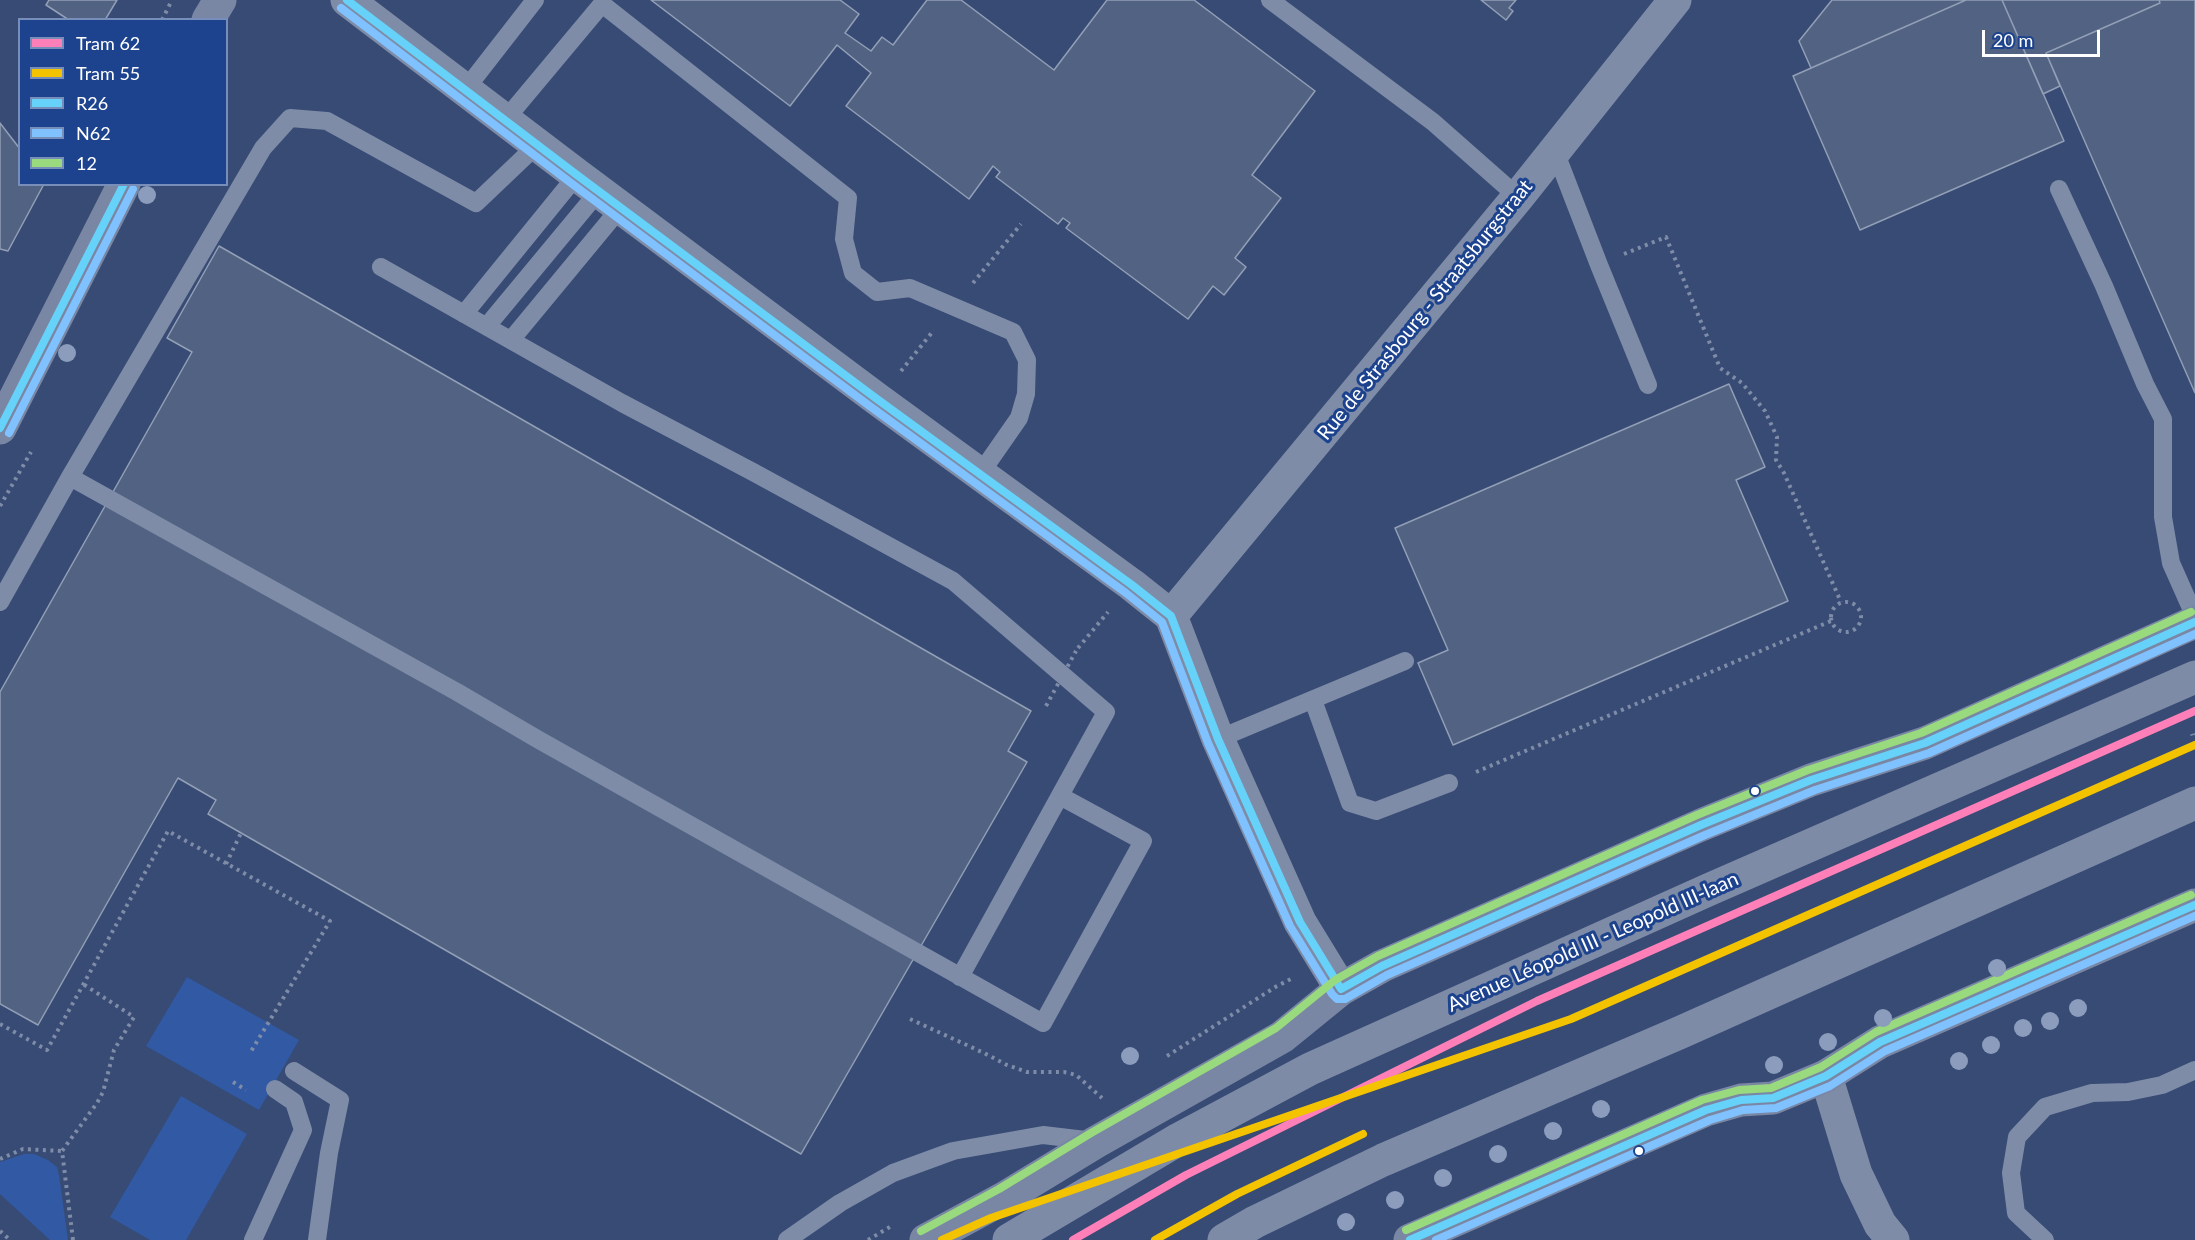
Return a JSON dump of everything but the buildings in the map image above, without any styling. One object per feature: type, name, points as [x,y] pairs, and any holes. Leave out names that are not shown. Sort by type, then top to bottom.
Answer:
[{"type":"main road","name":"Avenue Léopold III - Leopold III-laan","points":[[1009,1240],[1179,1139],[1310,1069],[2195,677]]},
{"type":"main road","points":[[1224,1240],[1255,1222],[1383,1160],[1690,1028],[2195,803]]},
{"type":"street","points":[[209,18],[220,0]]},
{"type":"street","points":[[347,0],[537,145],[1171,616],[1218,739],[1300,922],[1341,989]]},
{"type":"street","name":"Rue de Strasbourg - Straatsburgstraat","points":[[1171,616],[1556,151],[1675,0]]},
{"type":"street","points":[[0,428],[123,186]]},
{"type":"street","points":[[926,1240],[1004,1198],[1139,1117],[1282,1037],[1341,989],[1382,966],[1701,825],[1812,780],[1925,743],[2195,622]]},
{"type":"street","points":[[1410,1240],[1706,1110],[1741,1100],[1773,1098],[1826,1076],[1880,1042],[2195,905]]},
{"type":"street","points":[[1826,1076],[1856,1174],[1880,1224],[1893,1240]]},
{"type":"street","points":[[1139,1117],[1179,1139]]},
{"type":"lane","points":[[465,90],[535,0]]},
{"type":"lane","points":[[1270,0],[1433,122],[1518,197]]},
{"type":"lane","points":[[505,120],[603,4],[848,198],[844,238],[853,273],[877,292],[910,288],[1013,332],[1027,360],[1026,394],[1019,418],[980,474]]},
{"type":"lane","points":[[0,602],[70,477],[263,148],[290,118],[327,121],[476,203],[537,145]]},
{"type":"lane","points":[[1556,151],[1599,265],[1648,384]]},
{"type":"lane","points":[[2059,189],[2104,286],[2145,384],[2163,419],[2163,517],[2170,563],[2195,617]]},
{"type":"lane","points":[[464,314],[599,191]]},
{"type":"lane","points":[[487,326],[599,191]]},
{"type":"lane","points":[[511,340],[599,191]]},
{"type":"lane","points":[[381,267],[622,403],[953,581],[1106,712],[960,977]]},
{"type":"lane","points":[[70,477],[457,692],[570,758],[1043,1023],[1143,841],[1060,796]]},
{"type":"lane","points":[[1218,739],[1405,661]]},
{"type":"lane","points":[[1312,700],[1350,803],[1376,811],[1449,783]]},
{"type":"lane","points":[[2045,1240],[2016,1213],[2010,1173],[2017,1137],[2045,1107],[2092,1093],[2128,1092],[2162,1084],[2195,1070]]},
{"type":"lane","points":[[294,1071],[340,1100],[317,1240]]},
{"type":"lane","points":[[253,1240],[303,1130],[294,1102],[275,1089]]},
{"type":"lane","points":[[787,1240],[840,1203],[893,1173],[953,1151],[1043,1135],[1096,1142]]},
{"type":"path","points":[[163,18],[172,0]]},
{"type":"path","points":[[1599,265],[1666,237],[1720,368],[1743,383],[1765,411],[1777,437],[1776,460],[1785,473],[1841,602]]},
{"type":"path","points":[[1841,602],[1853,603],[1861,611],[1860,623],[1851,631],[1841,631],[1831,621],[1832,610],[1841,602]]},
{"type":"path","points":[[1449,783],[1831,621]]},
{"type":"path","points":[[1046,706],[1076,651]]},
{"type":"path","points":[[0,1024],[47,1050],[168,831],[330,921],[250,1053]]},
{"type":"path","points":[[226,864],[241,833]]},
{"type":"path","points":[[73,1240],[62,1151],[103,1092],[114,1050],[134,1017],[83,984]]},
{"type":"path","points":[[910,1019],[1017,1069],[1027,1072],[1064,1072],[1076,1076],[1107,1101]]},
{"type":"path","points":[[233,1082],[249,1093]]},
{"type":"path","points":[[0,1159],[22,1149],[62,1151]]},
{"type":"path","points":[[0,1231],[10,1240]]},
{"type":"shaded area","points":[[187,977],[299,1040],[259,1110],[146,1046]]},
{"type":"shaded area","points":[[181,1096],[247,1134],[186,1240],[150,1240],[110,1217]]},
{"type":"shaded area","points":[[24,1154],[34,1154],[57,1167],[68,1240],[50,1240],[0,1194],[0,1162]]},
{"type":"tram line","name":"62","points":[[1073,1240],[1186,1175],[1537,1001],[2195,711]]},
{"type":"tram line","points":[[2191,713],[2195,712]]},
{"type":"tram line","points":[[2191,735],[2195,734]]},
{"type":"tram line","name":"55","points":[[942,1240],[991,1218],[1571,1019],[2195,745]]},
{"type":"tram line","name":"55","points":[[1155,1240],[1237,1194],[1363,1134]]},
{"type":"transit line","name":"R26","points":[[347,0],[577,175],[1171,616],[1218,739],[1300,922],[1341,989],[1382,966],[1701,825],[1811,780],[1925,743],[2195,622]]},
{"type":"transit line","name":"N62","points":[[341,8],[571,183],[871,407],[1126,593],[1162,622],[1208,743],[1290,926],[1337,999],[1345,999],[1387,975],[1705,835],[1815,790],[1929,753],[2195,634]]},
{"type":"transit line","name":"R26","points":[[0,428],[123,186]]},
{"type":"transit line","name":"N62","points":[[9,433],[133,189]]},
{"type":"transit line","name":"12","points":[[921,1231],[999,1189],[1091,1133],[1276,1028],[1335,980],[1378,956],[1697,815],[1808,770],[1921,733],[2191,612]]},
{"type":"transit line","name":"12","points":[[1406,1230],[1702,1100],[1739,1090],[1771,1088],[1821,1067],[1876,1032],[2191,895]]},
{"type":"transit line","name":"R26","points":[[1410,1240],[1706,1110],[1741,1100],[1773,1098],[1826,1076],[1880,1042],[2195,905]]},
{"type":"transit line","name":"N62","points":[[1436,1240],[1710,1120],[1743,1110],[1776,1108],[1830,1086],[1885,1051],[2195,916]]}]
